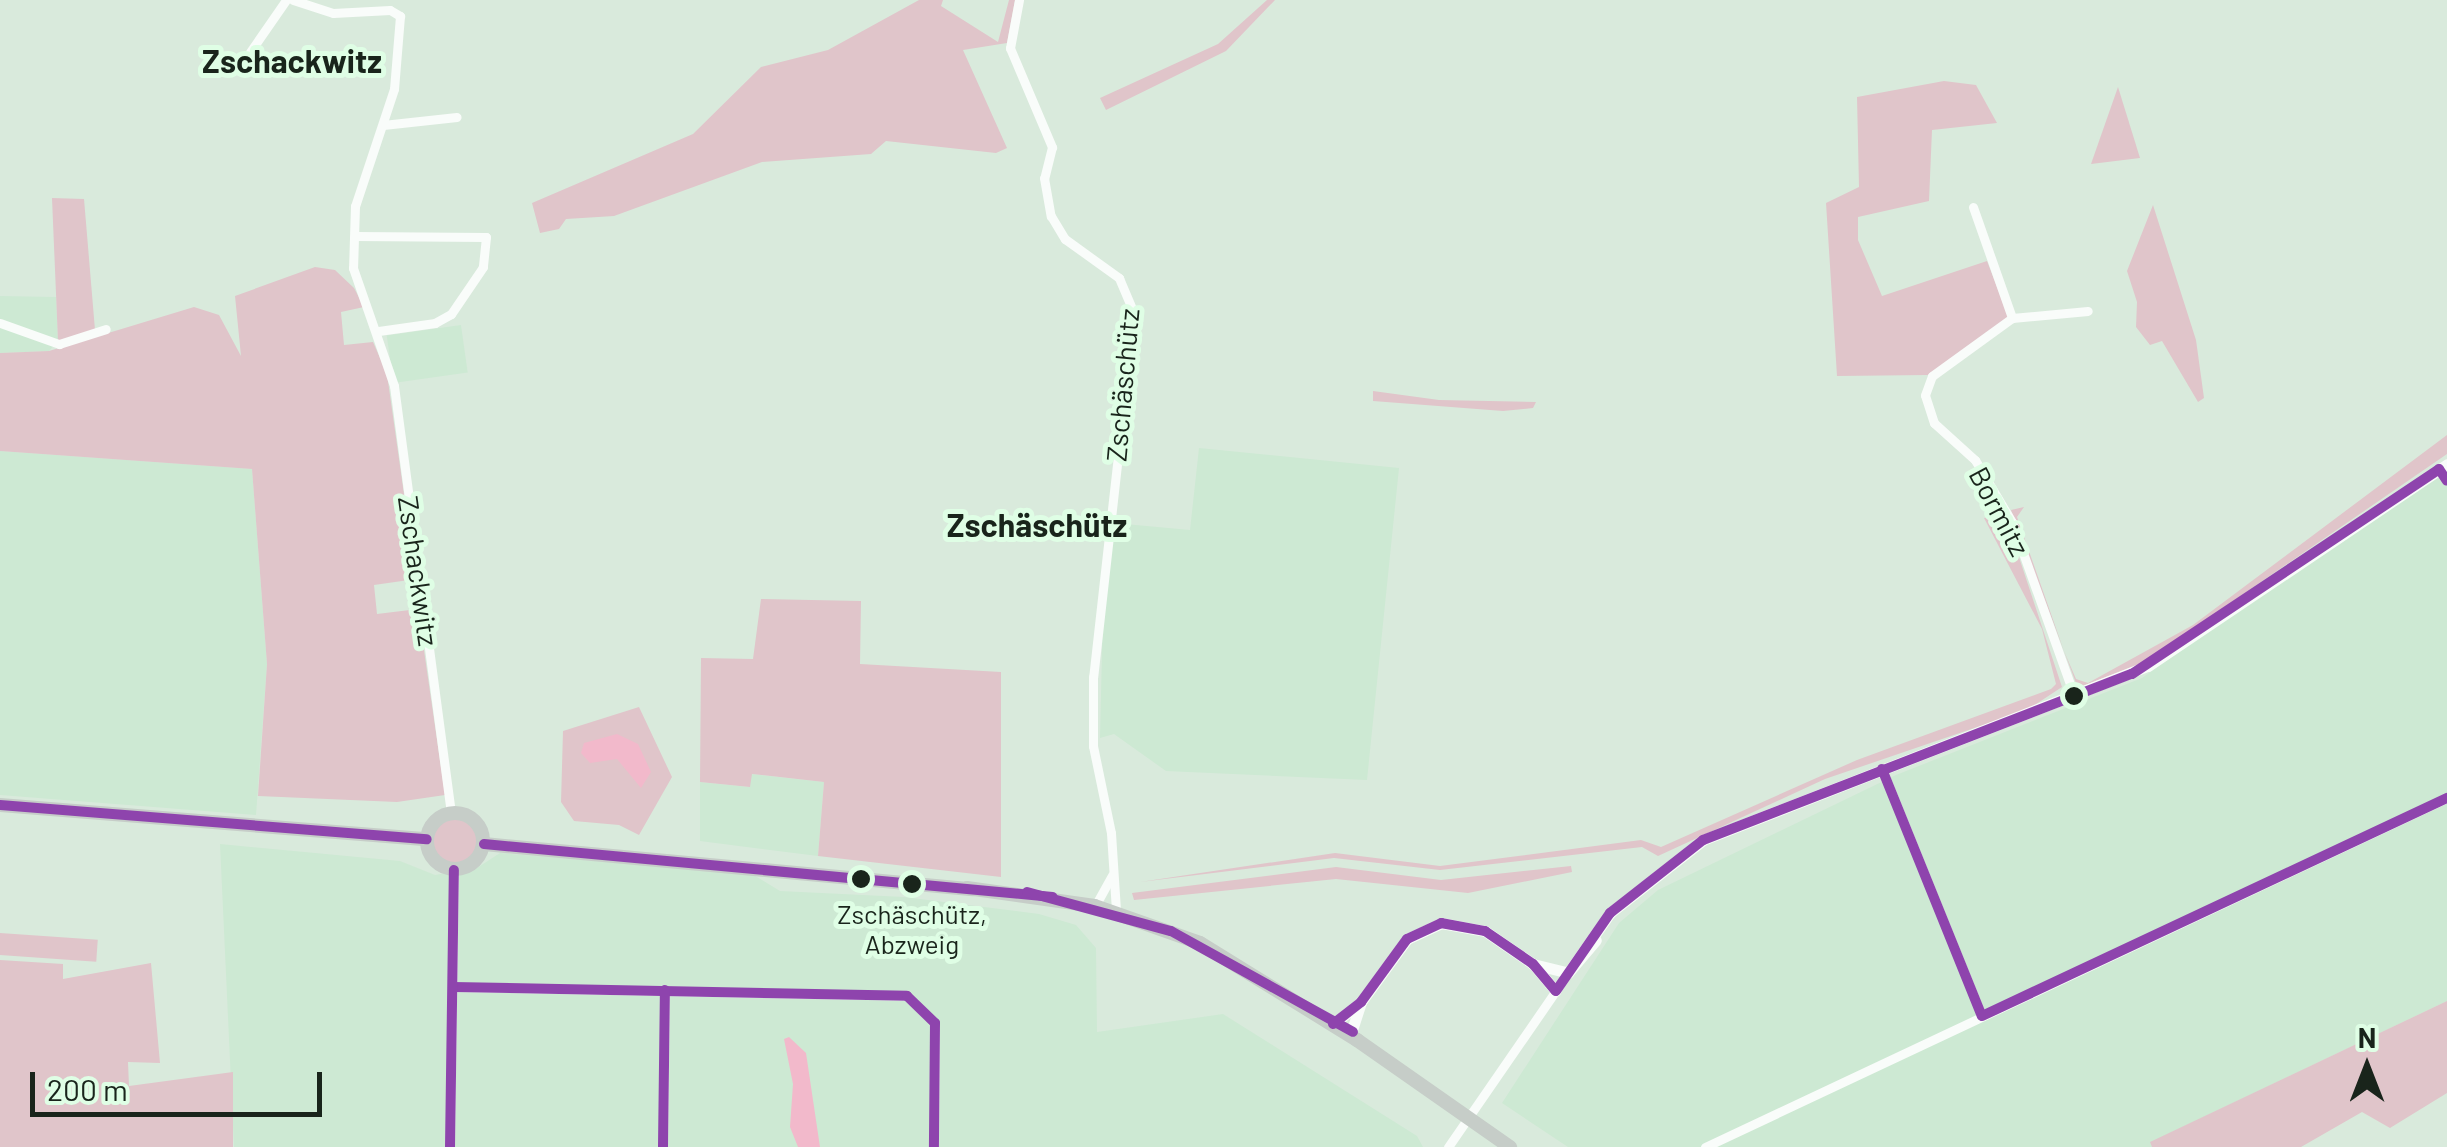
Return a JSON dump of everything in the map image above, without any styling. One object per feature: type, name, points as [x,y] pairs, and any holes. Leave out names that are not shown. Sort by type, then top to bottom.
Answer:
[{"type":"main road","points":[[0,805],[427,838]]},
{"type":"main road","points":[[451,813],[474,820],[484,844],[474,862],[454,870],[436,863],[427,838],[434,822],[451,813]]},
{"type":"main road","points":[[484,844],[1053,896],[1116,911],[1200,944],[1268,982],[1350,1036],[1362,1051],[1510,1147]]},
{"type":"street","name":"Zschackwitz","points":[[250,52],[289,0],[333,13],[390,10],[400,16],[398,69],[383,126],[358,193],[357,287],[379,331],[397,404],[451,813]]},
{"type":"street","name":"Zschäschütz","points":[[1018,0],[1010,48],[1052,147],[1044,178],[1050,216],[1065,239],[1119,278],[1134,312],[1095,620],[1093,746],[1116,911]]},
{"type":"street","points":[[383,126],[457,117]]},
{"type":"street","points":[[1972,208],[2012,318],[2088,311]]},
{"type":"street","points":[[355,236],[486,238],[483,267],[451,314],[435,324],[379,331]]},
{"type":"street","name":"Bormitz","points":[[2012,318],[1932,376],[1926,405],[1934,424],[1975,460],[2012,522],[2075,698]]},
{"type":"street","points":[[0,323],[59,344],[106,329]]},
{"type":"street","points":[[1448,1146],[1618,908],[1712,835],[2075,698],[2165,656],[2443,466],[2447,481]]},
{"type":"street","points":[[1882,769],[1982,1016]]},
{"type":"street","points":[[1705,1147],[2447,798]]},
{"type":"street","points":[[450,1147],[454,870]]},
{"type":"street","points":[[1095,906],[1112,875]]},
{"type":"street","points":[[1350,1036],[1361,1002],[1394,953],[1430,926],[1471,926],[1533,964],[1568,974]]},
{"type":"street","points":[[1533,964],[1556,992]]},
{"type":"street","points":[[453,988],[907,996],[935,1022],[934,1147]]},
{"type":"street","points":[[663,1147],[666,990]]},
{"type":"street","points":[[1333,1024],[1361,1002]]},
{"type":"shaded area","points":[[919,0],[943,0],[941,6],[998,42],[1009,0],[1015,0],[1007,43],[963,50],[1007,148],[996,153],[886,141],[871,154],[762,162],[614,216],[566,219],[559,229],[540,233],[532,203],[693,134],[761,67],[828,50]]},
{"type":"shaded area","points":[[1267,0],[1275,0],[1226,51],[1106,110],[1100,98],[1218,44]]},
{"type":"shaded area","points":[[1944,81],[1976,85],[1997,123],[1932,130],[1929,201],[1858,217],[1858,240],[1882,296],[1987,261],[2009,318],[1928,375],[1837,376],[1826,203],[1859,187],[1857,97]]},
{"type":"shaded area","points":[[2118,87],[2140,158],[2091,164]]},
{"type":"shaded area","points":[[52,198],[84,199],[95,330],[58,341]]},
{"type":"shaded area","points":[[2153,205],[2196,340],[2204,398],[2198,402],[2162,341],[2150,345],[2136,327],[2137,302],[2127,271]]},
{"type":"shaded area","points":[[315,267],[335,270],[354,288],[364,307],[341,312],[344,345],[373,342],[387,374],[416,579],[374,585],[377,614],[418,609],[445,795],[397,802],[258,796],[267,664],[252,469],[0,451],[0,353],[49,351],[194,307],[219,315],[241,356],[235,296]]},
{"type":"shaded area","points":[[0,296],[56,297],[58,341],[49,351],[0,353]]},
{"type":"shaded area","points":[[461,325],[468,373],[393,383],[387,335]]},
{"type":"shaded area","points":[[1373,391],[1439,400],[1536,402],[1533,408],[1503,411],[1373,401]]},
{"type":"shaded area","points":[[2447,435],[2447,454],[2143,663],[2080,687],[2076,683],[2011,510],[2024,507],[2017,517],[2064,651],[2076,679],[2088,683],[2193,625]]},
{"type":"shaded area","points":[[1199,448],[1399,468],[1367,780],[1166,771],[1114,734],[1100,738],[1103,608],[1114,523],[1190,530]]},
{"type":"shaded area","points":[[0,451],[252,469],[267,664],[256,815],[0,795]]},
{"type":"shaded area","points":[[2447,464],[2447,1001],[2151,1142],[2152,1147],[1568,1147],[1502,1103],[1619,923],[1658,890],[1896,775],[2142,678]]},
{"type":"shaded area","points":[[2004,512],[2062,687],[2027,710],[1825,779],[1658,856],[1642,847],[1440,870],[1334,858],[1140,882],[1335,853],[1440,866],[1641,840],[1661,847],[1857,760],[2051,689],[2056,684],[2042,629],[1984,518]]},
{"type":"shaded area","points":[[761,599],[861,601],[860,664],[1001,672],[1001,877],[818,856],[824,782],[752,774],[750,787],[700,782],[701,658],[753,659]]},
{"type":"shaded area","points":[[639,707],[672,777],[639,835],[619,825],[574,821],[561,802],[563,731]]},
{"type":"shaded area","points":[[617,734],[638,744],[651,772],[641,788],[617,759],[590,763],[581,753],[584,743]]},
{"type":"shaded area","points":[[751,774],[824,782],[818,856],[700,841],[700,782],[749,787]]},
{"type":"shaded area","points":[[455,819],[470,826],[477,841],[470,856],[455,863],[440,856],[433,841],[440,826]]},
{"type":"shaded area","points":[[220,844],[400,861],[435,875],[477,868],[500,853],[752,874],[780,891],[904,897],[1039,914],[1076,925],[1096,948],[1097,1032],[1223,1014],[1417,1136],[1423,1147],[234,1147]]},
{"type":"shaded area","points":[[1571,866],[1572,872],[1468,893],[1336,879],[1134,900],[1132,893],[1336,867],[1441,880]]},
{"type":"shaded area","points":[[0,933],[98,940],[96,962],[0,955]]},
{"type":"shaded area","points":[[0,960],[63,964],[63,979],[151,963],[160,1063],[128,1062],[129,1086],[233,1072],[233,1147],[0,1147]]},
{"type":"shaded area","points":[[2447,1001],[2447,1093],[2390,1128],[2362,1112],[2301,1147],[2152,1147],[2150,1142]]},
{"type":"shaded area","points":[[789,1037],[806,1053],[820,1147],[798,1147],[790,1127],[793,1084],[784,1039]]},
{"type":"transit line","points":[[1333,1024],[1361,1002],[1407,939],[1441,923],[1485,931],[1533,964],[1556,991],[1610,913],[1703,840],[2132,674],[2439,469],[2447,481]]},
{"type":"transit line","points":[[1882,769],[1982,1016],[2447,798]]},
{"type":"transit line","points":[[0,805],[427,839]]},
{"type":"transit line","points":[[484,844],[1053,897]]},
{"type":"transit line","points":[[450,1147],[454,870]]},
{"type":"transit line","points":[[1027,892],[1171,931],[1353,1032]]},
{"type":"transit line","points":[[453,987],[907,996],[935,1023],[934,1147]]},
{"type":"transit line","points":[[663,1147],[665,990]]},
{"type":"place","name":"Zschäschütz, Abzweig","points":[[912,884]]},
{"type":"district","name":"Zschackwitz","points":[[292,60]]},
{"type":"district","name":"Zschäschütz","points":[[1037,524]]}]
